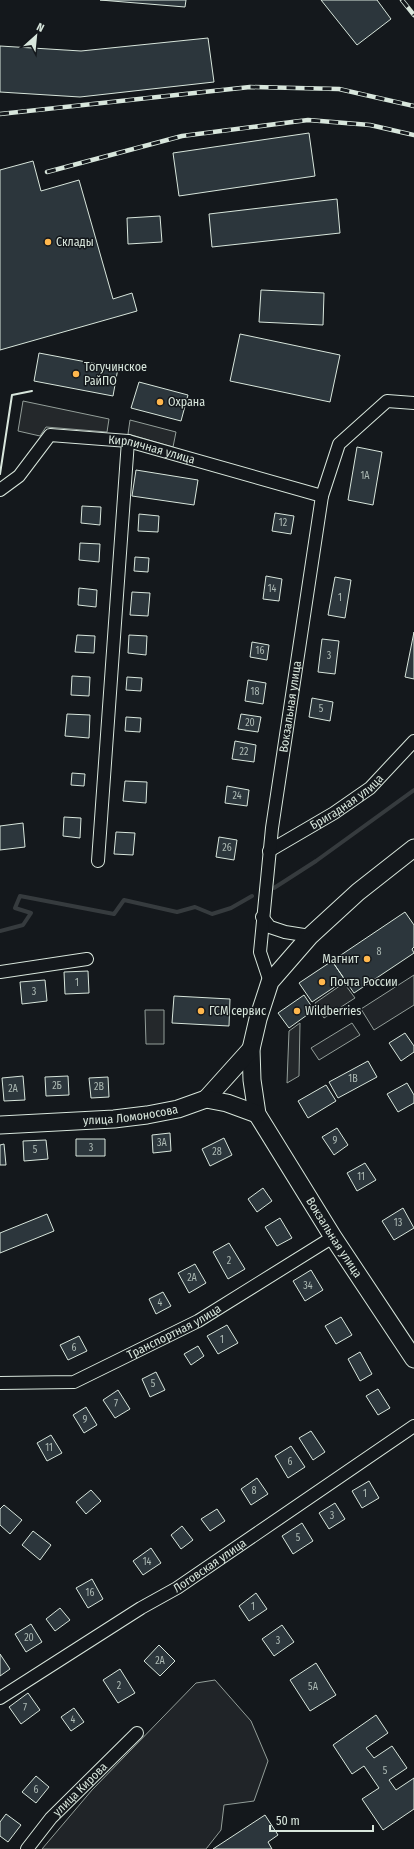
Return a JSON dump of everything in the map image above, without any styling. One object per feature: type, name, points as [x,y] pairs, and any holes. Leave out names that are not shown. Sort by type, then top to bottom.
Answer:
[{"type":"main road","points":[[251,1049],[206,1099],[233,1105],[257,1114],[252,1080],[251,1049],[258,1019],[270,982],[310,936],[358,892],[414,848]]},
{"type":"main road","name":"улица Ломоносова","points":[[0,1125],[140,1116],[178,1109],[206,1099]]},
{"type":"main road","name":"Вокзальная улица","points":[[257,1114],[333,1237],[414,1359]]},
{"type":"street","name":"Вокзальная улица","points":[[270,982],[260,952],[269,851],[322,496],[339,444],[387,401],[414,403]]},
{"type":"street","name":"Кирпичная улица","points":[[0,490],[19,476],[50,435],[128,441],[322,496]]},
{"type":"street","points":[[98,861],[128,441]]},
{"type":"street","name":"Бригадная улица","points":[[269,851],[334,813],[370,788],[414,741]]},
{"type":"street","points":[[262,917],[270,927],[285,932],[310,936]]},
{"type":"street","points":[[0,972],[87,959]]},
{"type":"street","name":"Транспортная улица","points":[[0,1383],[74,1382],[198,1321],[333,1237]]},
{"type":"street","name":"Логовская улица","points":[[0,1698],[141,1608],[177,1588],[414,1426]]},
{"type":"street","name":"улица Кирова","points":[[28,1849],[51,1818],[137,1733]]},
{"type":"shaded area","points":[[23,401],[109,419],[107,432],[46,427],[40,436],[18,431]]},
{"type":"shaded area","points":[[130,420],[176,432],[173,447],[128,434]]},
{"type":"shaded area","points":[[414,975],[414,1005],[374,1030],[361,1009]]},
{"type":"shaded area","points":[[344,983],[355,998],[324,1018],[315,1003]]},
{"type":"shaded area","points":[[145,1010],[164,1010],[164,1044],[146,1044]]},
{"type":"shaded area","points":[[300,1023],[299,1076],[287,1083],[289,1031]]},
{"type":"shaded area","points":[[352,1023],[360,1035],[319,1060],[311,1048]]},
{"type":"shaded area","points":[[215,1680],[251,1721],[268,1761],[254,1801],[224,1805],[221,1830],[206,1849],[42,1849],[92,1790],[196,1683]]},
{"type":"building","points":[[100,0],[186,0],[185,7]]},
{"type":"building","points":[[321,0],[377,0],[391,19],[357,45]]},
{"type":"building","points":[[208,38],[214,82],[80,97],[0,92],[0,46],[81,51]]},
{"type":"building","points":[[309,133],[315,176],[179,196],[173,153]]},
{"type":"building","name":"Склады","points":[[33,161],[41,191],[79,180],[113,299],[132,293],[137,311],[0,350],[0,170]]},
{"type":"building","points":[[337,199],[340,233],[212,247],[209,214]]},
{"type":"building","points":[[160,216],[162,242],[128,244],[127,218]]},
{"type":"building","points":[[261,290],[324,293],[323,325],[259,322]]},
{"type":"building","points":[[240,334],[340,355],[330,402],[230,381]]},
{"type":"building","name":"Тогучинское РайПО","points":[[39,353],[118,368],[113,396],[34,381]]},
{"type":"building","name":"Охрана","points":[[139,382],[188,395],[181,421],[131,408]]},
{"type":"building","points":[[357,447],[382,452],[373,505],[348,500]]},
{"type":"building","points":[[136,470],[198,480],[194,505],[132,496]]},
{"type":"building","points":[[82,506],[101,507],[100,525],[81,523]]},
{"type":"building","points":[[275,513],[294,516],[291,534],[272,531]]},
{"type":"building","points":[[139,514],[159,516],[158,532],[138,531]]},
{"type":"building","points":[[80,543],[100,544],[99,562],[79,560]]},
{"type":"building","points":[[135,557],[149,558],[148,572],[134,571]]},
{"type":"building","points":[[266,576],[282,579],[279,601],[263,599]]},
{"type":"building","points":[[335,577],[351,580],[345,618],[328,615]]},
{"type":"building","points":[[79,588],[97,590],[96,607],[78,605]]},
{"type":"building","points":[[132,592],[150,593],[148,616],[130,615]]},
{"type":"building","points":[[414,632],[414,679],[405,677]]},
{"type":"building","points":[[77,635],[95,636],[94,653],[75,652]]},
{"type":"building","points":[[129,635],[147,636],[146,655],[128,653]]},
{"type":"building","points":[[322,639],[339,641],[335,674],[318,672]]},
{"type":"building","points":[[252,642],[269,645],[267,660],[250,657]]},
{"type":"building","points":[[72,676],[90,677],[89,696],[71,695]]},
{"type":"building","points":[[127,677],[142,678],[141,691],[126,690]]},
{"type":"building","points":[[248,680],[266,683],[263,704],[245,701]]},
{"type":"building","points":[[312,698],[333,702],[330,721],[309,717]]},
{"type":"building","points":[[67,714],[90,715],[89,738],[65,736]]},
{"type":"building","points":[[241,714],[261,717],[258,732],[238,729]]},
{"type":"building","points":[[126,717],[141,718],[140,732],[125,731]]},
{"type":"building","points":[[235,741],[256,745],[254,762],[232,759]]},
{"type":"building","points":[[72,773],[85,774],[84,786],[71,785]]},
{"type":"building","points":[[125,781],[147,782],[146,803],[123,801]]},
{"type":"building","points":[[227,786],[249,790],[247,806],[225,803]]},
{"type":"building","points":[[64,817],[81,818],[80,838],[63,836]]},
{"type":"building","points":[[23,823],[25,847],[0,850],[0,826]]},
{"type":"building","points":[[116,832],[135,833],[133,855],[114,854]]},
{"type":"building","points":[[219,837],[237,840],[234,860],[216,857]]},
{"type":"building","points":[[405,912],[414,925],[414,947],[412,949],[414,953],[354,993],[332,961]]},
{"type":"building","name":"Почта России","points":[[332,961],[345,980],[312,1002],[299,983]]},
{"type":"building","points":[[88,971],[89,993],[65,994],[64,972]]},
{"type":"building","points":[[45,980],[47,1001],[22,1004],[20,982]]},
{"type":"building","points":[[304,995],[314,1010],[289,1028],[278,1013]]},
{"type":"building","name":"ГСМ сервис","points":[[174,996],[230,999],[229,1026],[172,1023]]},
{"type":"building","points":[[405,1033],[414,1046],[414,1052],[401,1061],[389,1043]]},
{"type":"building","points":[[368,1061],[377,1077],[338,1098],[329,1082]]},
{"type":"building","points":[[23,1076],[25,1100],[4,1101],[2,1078]]},
{"type":"building","points":[[68,1076],[69,1095],[46,1096],[45,1077]]},
{"type":"building","points":[[108,1077],[109,1097],[91,1098],[89,1078]]},
{"type":"building","points":[[407,1083],[414,1095],[414,1103],[398,1112],[387,1094]]},
{"type":"building","points":[[326,1085],[336,1101],[308,1118],[298,1101]]},
{"type":"building","points":[[337,1128],[348,1145],[334,1155],[322,1137]]},
{"type":"building","points":[[170,1133],[171,1151],[153,1153],[152,1135]]},
{"type":"building","points":[[224,1138],[232,1155],[210,1166],[202,1149]]},
{"type":"building","points":[[76,1139],[105,1139],[105,1156],[76,1156]]},
{"type":"building","points":[[46,1140],[48,1159],[24,1161],[23,1141]]},
{"type":"building","points":[[4,1144],[6,1165],[0,1165],[0,1145]]},
{"type":"building","points":[[365,1163],[376,1180],[357,1191],[347,1173]]},
{"type":"building","points":[[263,1188],[272,1201],[257,1212],[248,1199]]},
{"type":"building","points":[[403,1208],[414,1228],[394,1240],[382,1221]]},
{"type":"building","points":[[47,1214],[54,1231],[0,1253],[0,1233]]},
{"type":"building","points":[[280,1218],[292,1238],[277,1246],[265,1227]]},
{"type":"building","points":[[229,1243],[245,1269],[228,1279],[213,1252]]},
{"type":"building","points":[[195,1264],[206,1283],[189,1293],[178,1273]]},
{"type":"building","points":[[311,1270],[323,1290],[305,1301],[293,1281]]},
{"type":"building","points":[[163,1292],[171,1306],[156,1314],[149,1299]]},
{"type":"building","points":[[341,1317],[352,1335],[336,1344],[325,1326]]},
{"type":"building","points":[[227,1325],[238,1343],[218,1354],[207,1336]]},
{"type":"building","points":[[79,1336],[87,1351],[68,1360],[60,1345]]},
{"type":"building","points":[[198,1346],[204,1356],[191,1365],[184,1354]]},
{"type":"building","points":[[360,1352],[372,1374],[360,1381],[348,1359]]},
{"type":"building","points":[[156,1372],[165,1390],[150,1397],[142,1379]]},
{"type":"building","points":[[378,1389],[390,1408],[378,1415],[366,1396]]},
{"type":"building","points":[[118,1390],[130,1409],[115,1418],[103,1400]]},
{"type":"building","points":[[86,1407],[97,1425],[84,1433],[73,1415]]},
{"type":"building","points":[[311,1431],[325,1452],[313,1460],[299,1438]]},
{"type":"building","points":[[51,1435],[62,1453],[47,1461],[37,1443]]},
{"type":"building","points":[[291,1446],[305,1467],[288,1478],[275,1456]]},
{"type":"building","points":[[257,1478],[268,1494],[251,1505],[241,1489]]},
{"type":"building","points":[[369,1481],[379,1498],[362,1508],[352,1491]]},
{"type":"building","points":[[91,1490],[101,1501],[86,1514],[76,1502]]},
{"type":"building","points":[[335,1503],[345,1519],[329,1529],[319,1513]]},
{"type":"building","points":[[4,1505],[22,1520],[10,1534],[0,1525],[0,1509]]},
{"type":"building","points":[[217,1509],[225,1521],[210,1531],[201,1519]]},
{"type":"building","points":[[302,1523],[313,1541],[293,1554],[282,1536]]},
{"type":"building","points":[[182,1526],[193,1540],[181,1549],[171,1535]]},
{"type":"building","points":[[33,1531],[51,1545],[40,1560],[22,1545]]},
{"type":"building","points":[[151,1548],[161,1563],[143,1575],[133,1561]]},
{"type":"building","points":[[92,1579],[103,1599],[88,1608],[76,1588]]},
{"type":"building","points":[[256,1593],[267,1609],[249,1621],[239,1606]]},
{"type":"building","points":[[60,1608],[70,1620],[55,1631],[46,1619]]},
{"type":"building","points":[[31,1624],[42,1642],[26,1652],[15,1634]]},
{"type":"building","points":[[282,1625],[294,1642],[274,1656],[262,1639]]},
{"type":"building","points":[[159,1645],[175,1661],[160,1676],[144,1661]]},
{"type":"building","points":[[0,1654],[10,1669],[0,1676]]},
{"type":"building","points":[[316,1663],[336,1695],[310,1711],[290,1680]]},
{"type":"building","points":[[120,1669],[135,1693],[118,1703],[103,1680]]},
{"type":"building","points":[[28,1693],[40,1710],[21,1724],[9,1707]]},
{"type":"building","points":[[74,1708],[84,1722],[71,1731],[61,1717]]},
{"type":"building","points":[[376,1715],[388,1733],[366,1748],[374,1758],[392,1746],[407,1768],[389,1780],[396,1790],[414,1778],[414,1809],[383,1830],[362,1799],[379,1788],[364,1766],[352,1774],[333,1745]]},
{"type":"building","points":[[36,1776],[49,1787],[36,1803],[22,1792]]},
{"type":"building","points":[[6,1814],[21,1825],[8,1842],[0,1836],[0,1822]]},
{"type":"building","points":[[265,1815],[278,1835],[268,1842],[272,1849],[213,1849]]},
{"type":"waterway","points":[[274,888],[316,861],[414,790]]},
{"type":"waterway","points":[[0,931],[23,925],[31,913],[15,908],[20,896],[114,914],[124,900],[177,912],[195,907],[212,914],[231,908],[252,896]]},
{"type":"railway","points":[[402,0],[414,15]]},
{"type":"railway","points":[[0,114],[250,87],[339,89],[414,106]]},
{"type":"railway","points":[[47,172],[182,136],[308,120],[370,125],[414,135]]},
{"type":"wall","points":[[0,474],[12,395],[32,391]]},
{"type":"place","name":"Склады","points":[[48,242]]},
{"type":"place","name":"Тогучинское РайПО","points":[[76,374]]},
{"type":"place","name":"Охрана","points":[[160,402]]},
{"type":"place","name":"Магнит","points":[[367,959]]},
{"type":"place","name":"Почта России","points":[[322,982]]},
{"type":"place","name":"ГСМ сервис","points":[[201,1011]]},
{"type":"place","name":"Wildberries","points":[[297,1011]]}]
